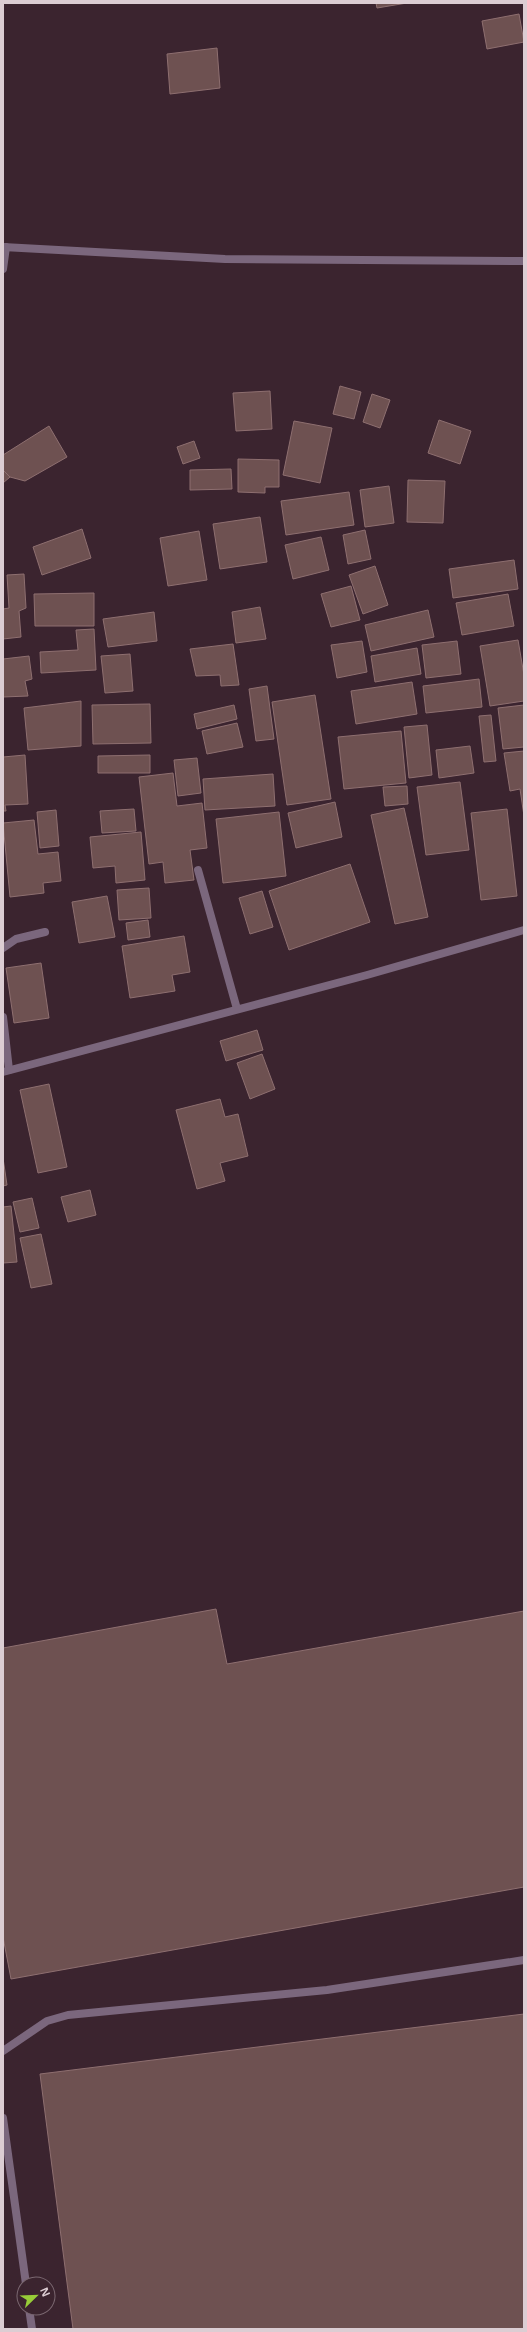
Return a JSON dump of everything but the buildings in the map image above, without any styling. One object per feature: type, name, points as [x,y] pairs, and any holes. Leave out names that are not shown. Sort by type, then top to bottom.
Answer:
[{"type":"street","points":[[3,269],[5,247],[225,259],[524,260]]},
{"type":"street","points":[[198,870],[237,1009]]},
{"type":"street","points":[[3,1017],[6,1071],[524,930]]},
{"type":"street","points":[[3,948],[16,939],[45,932]]},
{"type":"street","points":[[3,2051],[47,2021],[68,2015],[327,1990],[524,1960]]},
{"type":"street","points":[[3,2118],[25,2276]]},
{"type":"street","points":[[30,2316],[32,2329]]}]
